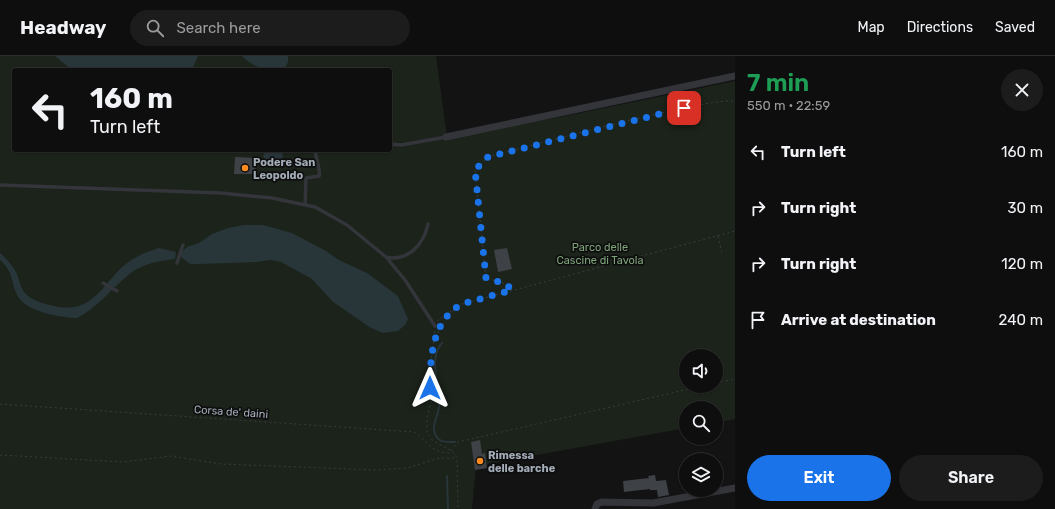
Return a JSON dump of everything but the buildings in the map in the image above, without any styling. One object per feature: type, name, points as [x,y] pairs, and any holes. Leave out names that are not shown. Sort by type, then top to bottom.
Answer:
[{"type":"street","points":[[446,137],[735,76]]},
{"type":"street","points":[[595,509],[597,504],[602,502],[652,503],[735,488]]},
{"type":"lane","points":[[392,144],[401,145],[446,137]]},
{"type":"lane","points":[[305,205],[306,178],[319,176],[320,173],[320,168],[316,163],[316,152]]},
{"type":"lane","points":[[0,185],[220,193],[272,198],[314,207],[347,225],[386,257],[405,280],[435,326]]},
{"type":"lane","points":[[386,257],[400,258],[416,248],[422,241],[428,224]]},
{"type":"lane","points":[[176,263],[183,245]]},
{"type":"lane","points":[[103,283],[117,291]]},
{"type":"path","points":[[681,87],[684,108]]},
{"type":"path","points":[[512,290],[506,284],[486,278],[475,170],[488,157],[684,108],[719,101],[732,100],[735,102]]},
{"type":"path","points":[[458,509],[457,458],[452,451],[433,441],[428,433],[427,424],[430,401],[430,362],[437,319],[462,304],[735,231]]},
{"type":"path","points":[[718,236],[722,253]]},
{"type":"path","points":[[433,345],[439,330],[455,307]]},
{"type":"path","points":[[723,381],[735,378]]},
{"type":"path","points":[[452,451],[458,442],[679,391]]},
{"type":"path","name":"Corsa de' daini","points":[[0,404],[414,432],[422,437],[429,446],[440,453],[449,453],[452,451]]},
{"type":"path","points":[[0,455],[123,462],[170,456],[221,464],[376,470],[408,468],[439,458],[457,458]]},
{"type":"green space","name":"Parco delle Cascine di Tavola","points":[[0,56],[436,56],[447,137],[566,116],[735,81],[735,419],[723,422],[723,401],[679,401],[679,429],[476,466],[472,509],[0,509]]},
{"type":"shaded area","points":[[55,56],[198,56],[193,68],[70,68]]},
{"type":"shaded area","points":[[242,56],[288,56],[288,62],[285,68],[261,68]]},
{"type":"shaded area","points":[[264,152],[283,152],[282,163],[263,163]]},
{"type":"shaded area","points":[[244,225],[263,225],[292,233],[326,251],[339,260],[367,273],[398,296],[408,319],[405,325],[398,331],[383,333],[371,328],[333,302],[312,279],[281,262],[271,260],[256,262],[190,264],[182,258],[180,254],[187,247],[199,243],[212,234],[228,228]]},
{"type":"shaded area","points":[[159,248],[176,252],[175,259],[152,263],[136,270],[124,279],[99,303],[77,318],[63,317],[46,313],[23,303],[16,293],[8,269],[0,260],[0,253],[14,269],[25,294],[44,304],[66,308],[77,307],[93,298],[125,264],[149,251]]},
{"type":"waterway","points":[[442,343],[435,357],[439,409],[434,424],[434,432],[442,441],[455,442]]},
{"type":"waterway","points":[[447,476],[448,509]]},
{"type":"place","name":"Podere San Leopoldo","points":[[245,168]]},
{"type":"place","name":"Rimessa delle barche","points":[[480,461]]},
{"type":"route","points":[[430,388],[430,362],[433,345],[439,330],[455,307],[512,290],[506,284],[486,278],[478,214],[475,170],[488,157],[684,108]]}]
